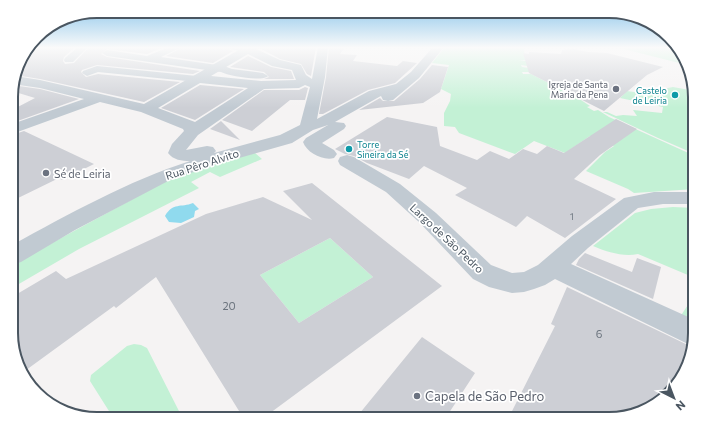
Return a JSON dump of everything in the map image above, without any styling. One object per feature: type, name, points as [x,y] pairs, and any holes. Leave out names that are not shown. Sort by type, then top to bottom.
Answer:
[{"type":"street","points":[[75,67],[87,73],[180,89]]},
{"type":"street","points":[[207,67],[224,69],[260,82]]},
{"type":"street","points":[[269,67],[260,82],[192,132],[178,148],[177,153],[189,156],[308,127],[320,67]]},
{"type":"street","points":[[87,73],[97,69],[197,79],[304,83],[297,68],[293,67]]},
{"type":"street","points":[[417,73],[418,67]]},
{"type":"street","points":[[399,87],[422,67]]},
{"type":"street","points":[[152,111],[180,89],[214,68]]},
{"type":"street","points":[[20,81],[40,84],[152,111],[190,126],[192,132]]},
{"type":"street","name":"Rua Pêro Alvito","points":[[18,253],[67,225],[163,176],[207,161],[286,139],[308,127],[325,121],[374,94],[399,87]]},
{"type":"street","name":"Largo de São Pedro","points":[[399,87],[386,98],[312,142],[313,145],[393,188],[428,218],[482,272],[493,278],[508,283],[523,282],[535,279],[553,267],[581,241],[630,204],[651,200],[688,198]]},
{"type":"street","points":[[18,127],[101,98]]},
{"type":"street","points":[[553,267],[688,331]]},
{"type":"green space","points":[[448,67],[529,68],[530,72],[522,72],[523,74],[531,74],[578,98],[590,106],[587,107],[594,111],[598,110],[609,117],[688,153],[688,189],[634,193],[586,171],[605,152],[614,146],[590,136],[565,153],[534,141],[515,154],[459,133],[455,127],[444,126],[444,113],[450,101],[451,94],[441,89]]},
{"type":"green space","points":[[673,87],[688,90],[688,151],[603,112],[616,116],[637,116],[633,110],[662,113],[663,107],[620,98],[627,91],[641,93]]},
{"type":"green space","points":[[255,153],[262,159],[220,177],[210,172],[191,182],[199,188],[79,249],[18,285],[18,261],[164,182],[198,168]]},
{"type":"green space","points":[[673,207],[688,208],[688,275],[638,254],[627,255],[615,253],[593,246],[635,213],[651,209]]},
{"type":"green space","points":[[330,238],[373,277],[299,323],[260,275]]},
{"type":"green space","points":[[688,305],[688,324],[678,320]]},
{"type":"green space","points":[[134,344],[147,348],[179,412],[110,412],[90,381],[91,375],[127,346]]},
{"type":"water","points":[[193,203],[199,209],[195,211],[194,217],[181,223],[169,222],[165,216],[174,207]]},
{"type":"building","points":[[24,67],[91,67],[82,70],[81,72],[86,77],[98,74],[180,82],[144,102],[21,76]]},
{"type":"building","points":[[119,67],[174,67],[200,71],[193,74]]},
{"type":"building","points":[[230,67],[271,67],[291,71],[294,79],[264,79],[269,77],[264,72]]},
{"type":"building","points":[[303,67],[313,67],[311,76],[307,74]]},
{"type":"building","points":[[327,67],[413,67],[395,83],[368,90],[323,114],[319,114]]},
{"type":"building","points":[[430,67],[448,67],[440,92],[423,103],[359,110],[380,98],[383,101],[394,101],[420,79]]},
{"type":"building","points":[[527,67],[663,67],[647,75],[604,111],[529,73]]},
{"type":"building","points":[[200,85],[244,89],[195,120],[161,108]]},
{"type":"building","points":[[19,86],[40,89],[79,99],[18,121],[18,107],[35,98],[18,93]]},
{"type":"building","points":[[305,87],[308,88],[305,100],[290,100],[252,131],[222,120],[264,90],[299,90]]},
{"type":"building","points":[[387,117],[437,127],[440,146],[477,160],[490,151],[509,159],[523,149],[537,154],[547,146],[564,153],[616,119],[637,129],[600,155],[574,179],[616,199],[565,238],[527,216],[516,227],[455,195],[467,188],[424,166],[409,179],[335,149]]},
{"type":"building","points":[[221,121],[240,140],[210,129]]},
{"type":"building","name":"Sé de Leiria","points":[[24,131],[94,164],[62,180],[59,178],[18,198],[18,133]]},
{"type":"building","points":[[312,183],[442,286],[271,412],[240,412],[156,277],[116,308],[114,306],[27,369],[26,368],[19,343],[18,293],[56,271],[66,279],[206,214],[263,197],[312,220],[283,191]],"holes":[[[330,238],[373,277],[299,323],[260,275]]]},
{"type":"building","points":[[585,253],[632,272],[637,258],[661,267],[653,299],[576,265]]},
{"type":"building","points":[[567,287],[687,345],[682,363],[674,378],[654,378],[654,398],[635,408],[614,412],[512,412],[555,326],[551,324]]},
{"type":"building","name":"Capela de São Pedro","points":[[422,337],[475,373],[450,412],[361,412]]},
{"type":"place","name":"Igreja de Santa Maria da Pena","points":[[616,89]]},
{"type":"place","name":"Castelo de Leiria","points":[[675,95]]},
{"type":"place","name":"Torre Sineira da Sé","points":[[349,149]]},
{"type":"place","name":"Sé de Leiria","points":[[46,173]]},
{"type":"place","name":"Capela de São Pedro","points":[[417,396]]}]
